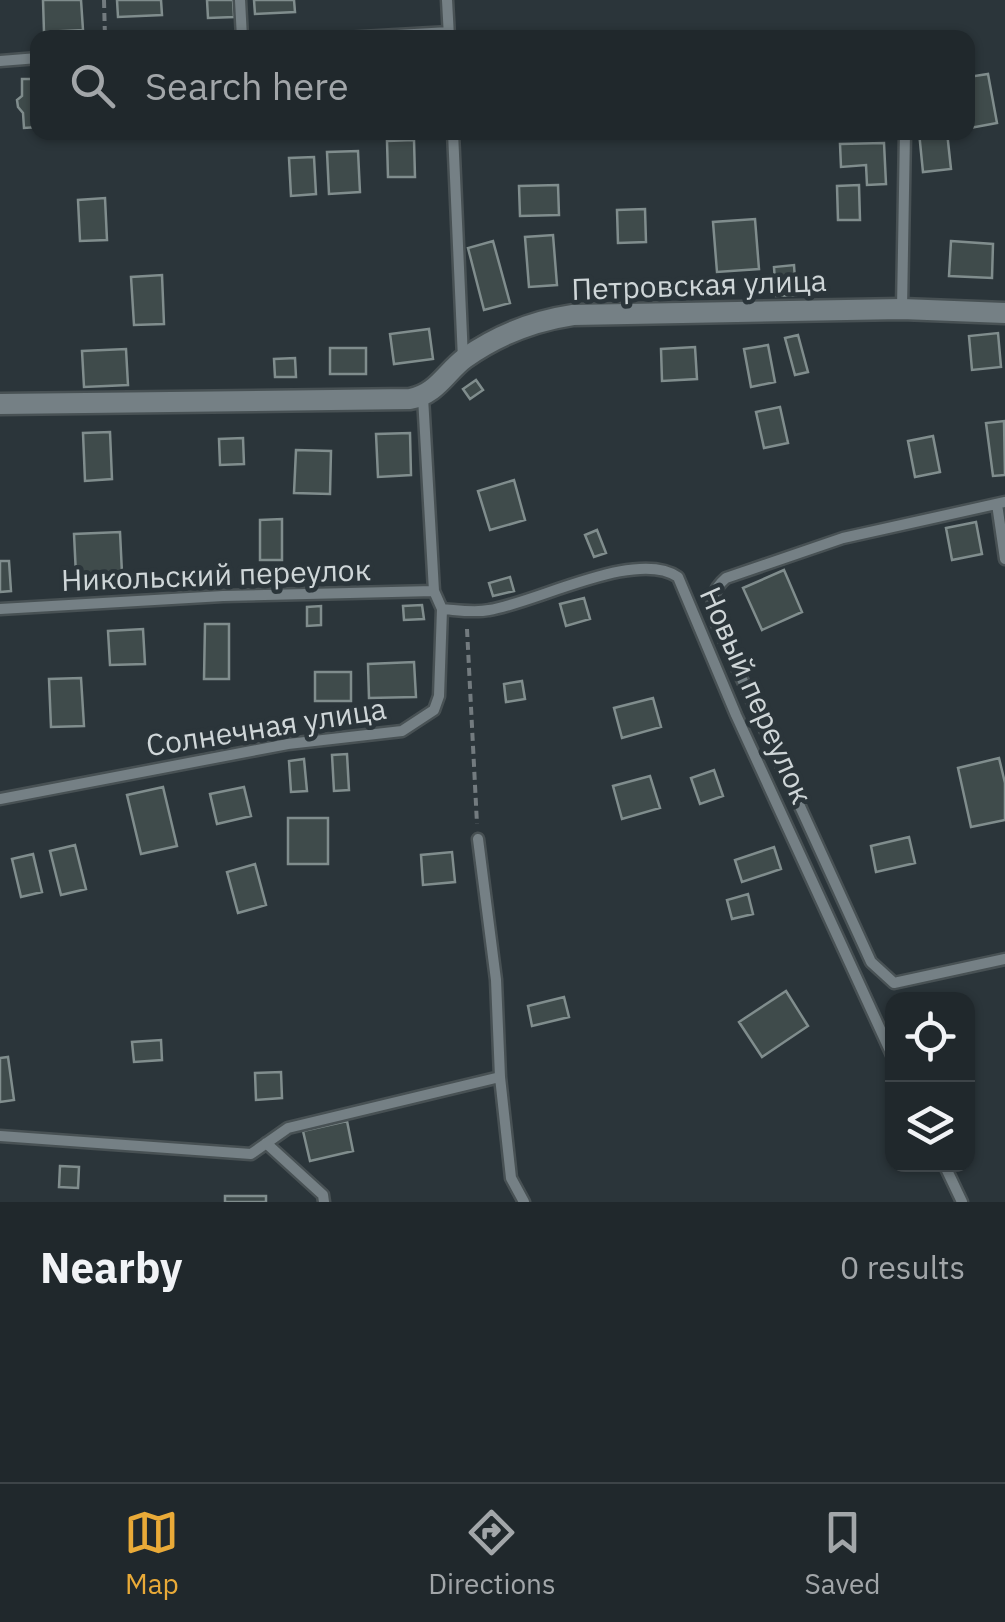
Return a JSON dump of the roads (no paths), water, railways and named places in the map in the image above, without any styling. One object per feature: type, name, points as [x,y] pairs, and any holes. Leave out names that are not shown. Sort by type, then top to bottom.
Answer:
[{"type":"street","name":"Петровская улица","points":[[423,397],[463,360],[506,334],[538,321],[574,315],[902,309],[1005,313]]},
{"type":"street","points":[[0,404],[423,397]]},
{"type":"lane","points":[[240,0],[242,30]]},
{"type":"lane","points":[[447,0],[449,30]]},
{"type":"lane","points":[[0,61],[30,59]]},
{"type":"lane","points":[[453,140],[463,360]]},
{"type":"lane","points":[[902,309],[905,140]]},
{"type":"lane","points":[[423,397],[434,591],[442,610]]},
{"type":"lane","points":[[1005,558],[1001,503],[843,538],[726,578],[715,588],[712,604],[714,618],[872,962],[894,983],[1005,959]]},
{"type":"lane","name":"Новый переулок","points":[[442,610],[486,611],[594,577],[647,568],[668,571],[678,578],[736,715],[885,1040]]},
{"type":"lane","name":"Никольский переулок","points":[[0,609],[223,596],[434,591]]},
{"type":"lane","name":"Солнечная улица","points":[[0,799],[288,744],[402,731],[434,710],[439,696],[442,610]]},
{"type":"lane","points":[[478,839],[496,980],[500,1078],[511,1178],[524,1202]]},
{"type":"lane","points":[[0,1136],[252,1154],[288,1128],[500,1078]]},
{"type":"lane","points":[[266,1144],[323,1195],[324,1202]]},
{"type":"lane","points":[[948,1172],[962,1202]]}]
